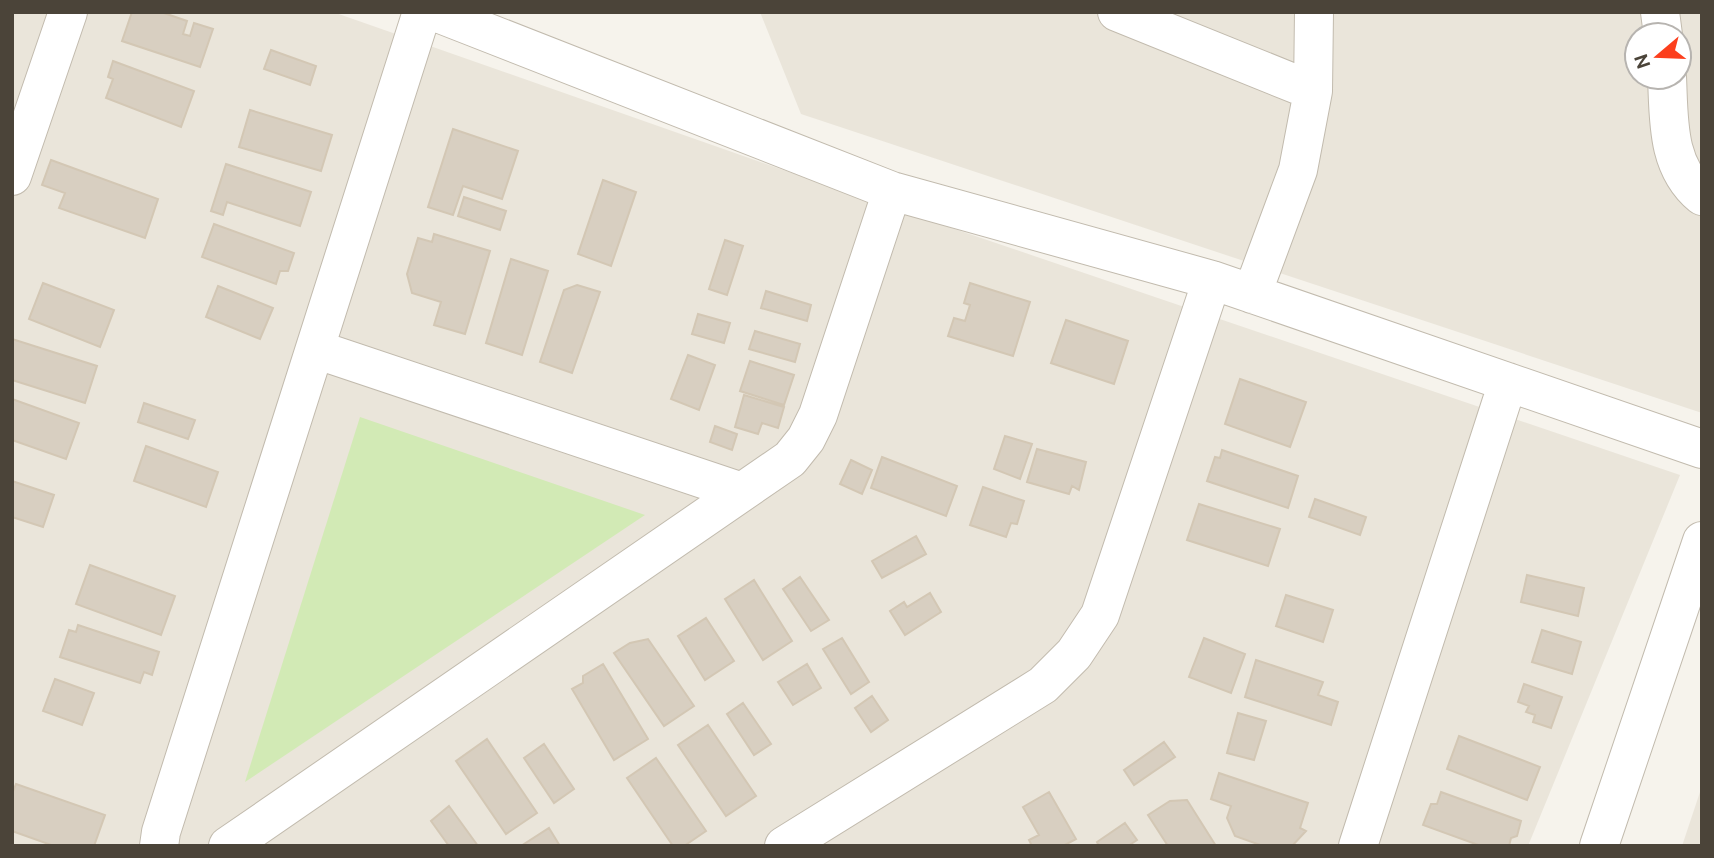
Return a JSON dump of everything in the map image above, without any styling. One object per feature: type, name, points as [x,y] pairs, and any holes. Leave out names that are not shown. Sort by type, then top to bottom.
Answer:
[{"type":"street","points":[[12,176],[22,113],[68,12]]},
{"type":"street","points":[[159,846],[161,832],[422,12]]},
{"type":"street","points":[[435,12],[892,191],[1212,280],[1702,449]]},
{"type":"street","points":[[1117,12],[1313,90]]},
{"type":"street","points":[[1252,294],[1298,170],[1313,90],[1314,12]]},
{"type":"street","points":[[1668,91],[1673,154],[1682,173],[1702,196]]},
{"type":"street","points":[[228,846],[790,459],[806,439],[818,415],[892,191]]},
{"type":"street","points":[[784,846],[1043,685],[1074,654],[1100,615],[1212,280]]},
{"type":"street","points":[[315,349],[742,492]]},
{"type":"street","points":[[1359,846],[1508,382]]},
{"type":"street","points":[[1599,846],[1702,541]]},
{"type":"shaded area","points":[[12,12],[333,12],[872,201],[1680,475],[1528,846],[12,846]]},
{"type":"shaded area","points":[[760,12],[1702,12],[1702,413],[801,114]]},
{"type":"shaded area","points":[[1702,786],[1702,846],[1682,846]]},
{"type":"green space","points":[[360,417],[645,515],[245,782]]},
{"type":"building","points":[[132,12],[161,12],[187,21],[183,34],[190,36],[194,23],[213,29],[200,67],[122,41]]},
{"type":"building","points":[[271,50],[316,66],[310,85],[264,69]]},
{"type":"building","points":[[113,61],[194,91],[181,127],[106,98],[113,79],[108,77]]},
{"type":"building","points":[[250,110],[332,135],[321,171],[239,147]]},
{"type":"building","points":[[453,129],[518,151],[502,199],[463,186],[453,215],[428,207]]},
{"type":"building","points":[[51,160],[158,199],[145,238],[59,208],[65,193],[42,185]]},
{"type":"building","points":[[226,164],[311,192],[300,226],[227,202],[223,215],[211,211]]},
{"type":"building","points":[[603,180],[636,192],[611,266],[578,254]]},
{"type":"building","points":[[464,197],[506,211],[500,230],[458,216]]},
{"type":"building","points":[[214,224],[294,253],[288,271],[280,271],[276,284],[202,257]]},
{"type":"building","points":[[434,234],[490,251],[465,334],[434,325],[441,302],[412,293],[407,274],[418,238],[432,242]]},
{"type":"building","points":[[725,240],[743,246],[727,295],[709,289]]},
{"type":"building","points":[[511,259],[548,271],[522,355],[486,343]]},
{"type":"building","points":[[43,283],[114,310],[100,347],[29,319]]},
{"type":"building","points":[[970,283],[1030,302],[1013,356],[948,336],[954,318],[965,321],[970,305],[964,303]]},
{"type":"building","points":[[577,285],[600,292],[572,373],[540,362],[564,290]]},
{"type":"building","points":[[218,286],[273,308],[260,339],[206,317]]},
{"type":"building","points":[[766,291],[811,305],[807,321],[761,308]]},
{"type":"building","points":[[698,314],[730,323],[724,343],[692,334]]},
{"type":"building","points":[[1066,320],[1128,341],[1114,384],[1051,363]]},
{"type":"building","points":[[755,331],[800,344],[795,362],[749,349]]},
{"type":"building","points":[[12,339],[97,366],[85,403],[12,380]]},
{"type":"building","points":[[688,355],[715,365],[699,410],[671,399]]},
{"type":"building","points":[[750,361],[794,375],[784,405],[740,391]]},
{"type":"building","points":[[1240,379],[1306,402],[1290,447],[1225,424]]},
{"type":"building","points":[[744,395],[784,407],[778,428],[762,423],[758,434],[735,427]]},
{"type":"building","points":[[12,399],[79,423],[66,459],[12,440]]},
{"type":"building","points":[[144,403],[195,420],[188,439],[138,422]]},
{"type":"building","points":[[715,426],[737,434],[732,450],[710,442]]},
{"type":"building","points":[[1005,436],[1032,444],[1020,479],[994,469]]},
{"type":"building","points":[[146,446],[218,472],[206,507],[134,481]]},
{"type":"building","points":[[1037,449],[1086,462],[1079,490],[1072,486],[1069,494],[1027,482]]},
{"type":"building","points":[[1222,450],[1298,476],[1288,508],[1207,481],[1215,457],[1220,458]]},
{"type":"building","points":[[882,457],[957,486],[946,516],[871,488]]},
{"type":"building","points":[[851,460],[872,470],[862,494],[840,484]]},
{"type":"building","points":[[12,481],[54,495],[43,527],[12,517]]},
{"type":"building","points":[[983,487],[1024,501],[1017,524],[1011,523],[1006,537],[970,525]]},
{"type":"building","points":[[1315,499],[1366,517],[1360,535],[1309,517]]},
{"type":"building","points":[[1199,504],[1280,529],[1268,566],[1187,540]]},
{"type":"building","points":[[916,536],[926,554],[882,578],[872,561]]},
{"type":"building","points":[[90,565],[175,596],[161,635],[76,604]]},
{"type":"building","points":[[1527,575],[1584,588],[1578,616],[1521,602]]},
{"type":"building","points":[[800,577],[829,620],[811,631],[783,589]]},
{"type":"building","points":[[754,580],[792,641],[763,660],[725,599]]},
{"type":"building","points":[[930,593],[941,612],[905,635],[890,611],[904,602],[907,607]]},
{"type":"building","points":[[1286,595],[1333,610],[1323,642],[1276,626]]},
{"type":"building","points":[[706,618],[734,661],[705,680],[678,636]]},
{"type":"building","points":[[78,625],[159,652],[152,675],[144,672],[140,683],[60,657],[69,630],[76,632]]},
{"type":"building","points":[[1542,630],[1581,642],[1572,674],[1532,662]]},
{"type":"building","points":[[842,638],[869,682],[851,694],[823,649]]},
{"type":"building","points":[[1204,638],[1245,654],[1231,693],[1189,677]]},
{"type":"building","points":[[648,639],[694,706],[664,726],[614,653],[630,643]]},
{"type":"building","points":[[1256,660],[1323,682],[1318,695],[1338,702],[1331,725],[1245,697]]},
{"type":"building","points":[[603,664],[648,739],[614,760],[572,689],[583,683],[583,676]]},
{"type":"building","points":[[807,664],[821,688],[793,705],[778,682]]},
{"type":"building","points":[[55,679],[94,693],[82,725],[43,711]]},
{"type":"building","points":[[1524,684],[1562,697],[1551,728],[1533,722],[1535,715],[1526,712],[1529,706],[1518,702]]},
{"type":"building","points":[[872,696],[888,720],[871,732],[855,708]]},
{"type":"building","points":[[743,703],[771,744],[754,755],[727,714]]},
{"type":"building","points":[[1238,713],[1266,721],[1254,760],[1227,753]]},
{"type":"building","points":[[708,725],[756,796],[726,816],[678,745]]},
{"type":"building","points":[[1459,736],[1540,767],[1527,800],[1447,769]]},
{"type":"building","points":[[487,739],[537,813],[506,834],[456,761]]},
{"type":"building","points":[[1164,742],[1175,757],[1134,785],[1124,770]]},
{"type":"building","points":[[544,744],[574,789],[554,803],[524,758]]},
{"type":"building","points":[[656,758],[706,831],[684,846],[673,846],[627,778]]},
{"type":"building","points":[[1219,773],[1308,803],[1300,828],[1306,831],[1292,846],[1263,846],[1235,836],[1227,818],[1231,806],[1211,799]]},
{"type":"building","points":[[16,784],[105,815],[94,846],[54,846],[12,831],[12,794]]},
{"type":"building","points":[[1049,792],[1076,839],[1063,846],[1032,846],[1029,840],[1039,835],[1023,807]]},
{"type":"building","points":[[1441,792],[1521,821],[1517,836],[1511,838],[1509,846],[1481,846],[1423,825],[1431,804],[1437,804]]},
{"type":"building","points":[[1187,800],[1216,846],[1168,846],[1148,815],[1170,801]]},
{"type":"building","points":[[449,806],[478,846],[449,846],[431,821]]},
{"type":"building","points":[[1125,823],[1137,840],[1128,846],[1099,846],[1097,842]]},
{"type":"building","points":[[549,828],[560,846],[521,846]]}]
